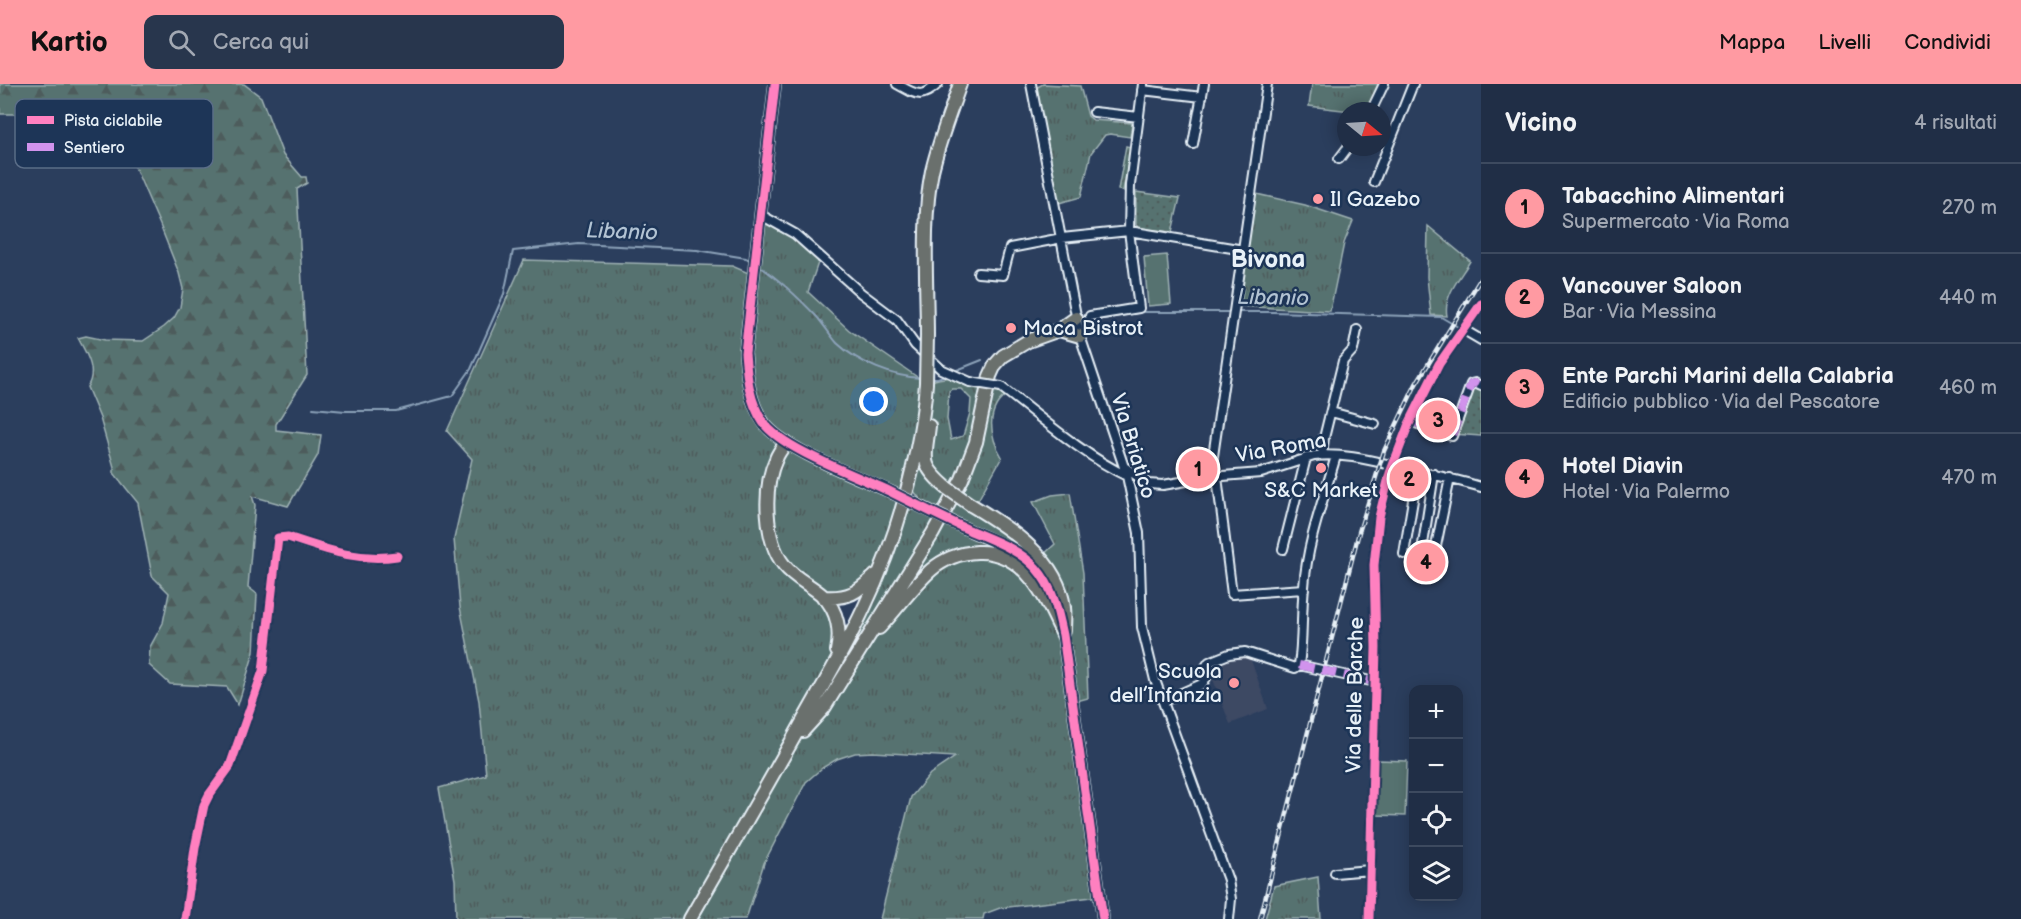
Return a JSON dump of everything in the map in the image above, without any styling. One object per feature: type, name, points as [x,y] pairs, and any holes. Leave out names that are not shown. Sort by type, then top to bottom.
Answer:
[{"type":"main road","points":[[690,919],[835,665],[864,609],[904,500],[916,457],[924,410],[927,336],[927,219],[932,173],[944,127],[960,84]]},
{"type":"main road","points":[[788,748],[824,708],[933,533],[962,479],[976,442],[990,376],[995,365],[1003,356],[1028,341],[1059,330],[1076,318]]},
{"type":"main road","points":[[1059,330],[1080,336]]},
{"type":"main road","points":[[924,410],[929,422],[925,460],[929,473],[971,505],[1014,533],[1050,571],[1064,607],[1064,635]]},
{"type":"main road","points":[[786,443],[776,459],[768,492],[768,518],[773,547],[783,564],[800,581],[823,597],[839,623],[840,637],[835,665]]},
{"type":"main road","points":[[858,652],[932,569],[959,553],[982,552],[998,555],[1021,567],[1044,595],[1064,635]]},
{"type":"main road","points":[[823,597],[849,596],[879,572]]},
{"type":"street","points":[[775,84],[745,352],[747,385],[764,423],[786,443],[1002,544],[1025,557],[1037,568],[1052,594],[1064,635],[1103,919]]},
{"type":"street","points":[[897,84],[917,95],[928,93],[938,84]]},
{"type":"street","name":"Via Briatico","points":[[1031,84],[1080,336],[1126,471],[1139,533],[1142,627],[1155,680],[1228,880],[1231,899],[1229,919]]},
{"type":"street","points":[[1193,144],[1204,84]]},
{"type":"street","points":[[1267,84],[1214,477],[1232,594],[1304,589]]},
{"type":"street","points":[[1375,102],[1384,84]]},
{"type":"street","points":[[1374,182],[1413,84]]},
{"type":"street","points":[[1090,316],[1139,308],[1129,231],[1130,185],[1143,87],[1202,98]]},
{"type":"street","points":[[1094,112],[1139,117]]},
{"type":"street","name":"Via Roma","points":[[761,215],[795,234],[861,293],[897,320],[915,345],[944,370],[969,382],[1001,387],[1099,460],[1126,471],[1148,484],[1163,485],[1261,473],[1322,455],[1366,458],[1392,470],[1418,470],[1481,487]]},
{"type":"street","points":[[978,273],[1003,274],[1010,248],[1062,238],[1129,231],[1244,250]]},
{"type":"street","name":"Via delle Barche","points":[[1369,919],[1375,682],[1374,565],[1379,517],[1392,470],[1410,421],[1438,364],[1481,304]]},
{"type":"street","points":[[1322,455],[1343,361],[1353,350],[1357,330]]},
{"type":"street","points":[[1464,330],[1481,340]]},
{"type":"street","points":[[1410,421],[1452,436],[1472,384],[1481,386]]},
{"type":"street","points":[[1331,412],[1374,424]]},
{"type":"street","points":[[1299,665],[1304,589],[1315,528],[1336,456]]},
{"type":"street","points":[[1283,549],[1306,458]]},
{"type":"street","points":[[1404,554],[1418,470]]},
{"type":"street","points":[[1421,557],[1434,474]]},
{"type":"street","points":[[1435,551],[1450,478]]},
{"type":"street","points":[[185,919],[195,848],[204,805],[230,766],[263,671],[278,538],[288,537],[350,556],[376,559],[397,556]]},
{"type":"street","points":[[1164,701],[1202,684],[1206,678],[1204,668],[1209,662],[1229,654],[1245,652],[1295,668],[1299,665],[1375,682]]},
{"type":"street","points":[[1335,873],[1370,870]]},
{"type":"shaded area","points":[[1244,654],[1250,657],[1268,709],[1230,724],[1210,668],[1214,664]]},
{"type":"green space","points":[[0,84],[244,84],[261,97],[283,155],[302,177],[306,177],[307,183],[297,189],[307,375],[276,424],[276,430],[321,435],[318,455],[288,506],[252,496],[255,505],[248,587],[257,594],[254,652],[238,705],[227,687],[170,684],[149,665],[150,647],[163,623],[169,593],[152,576],[138,503],[114,473],[100,418],[87,387],[91,375],[90,362],[78,338],[86,336],[105,340],[143,341],[174,318],[180,307],[183,289],[179,273],[135,168],[213,168],[213,99],[15,99],[15,114],[0,114]]},
{"type":"green space","points":[[1043,84],[1080,86],[1088,116],[1093,120],[1132,123],[1130,137],[1105,135],[1091,153],[1081,197],[1055,204],[1032,90]]},
{"type":"green space","points":[[1312,84],[1384,84],[1375,102],[1337,102],[1337,109],[1309,106]]},
{"type":"green space","points":[[1126,146],[1131,147],[1123,191],[1118,190]]},
{"type":"green space","points":[[1136,192],[1180,198],[1172,232],[1139,228],[1136,225]]},
{"type":"green space","points":[[1252,193],[1305,205],[1353,221],[1344,243],[1330,311],[1236,306]]},
{"type":"green space","points":[[761,215],[795,234],[820,257],[808,292],[849,330],[926,383],[937,379],[968,379],[1009,393],[996,406],[992,423],[994,440],[1002,457],[977,502],[1042,556],[1055,544],[1033,502],[1052,495],[1070,493],[1083,573],[1088,698],[1073,702],[1100,896],[1000,908],[984,914],[983,919],[880,919],[911,797],[930,774],[955,757],[873,752],[855,753],[837,759],[806,782],[764,863],[746,919],[456,919],[455,880],[439,788],[486,775],[479,701],[460,607],[454,539],[472,459],[447,431],[524,260],[732,266],[753,275]],"holes":[[[961,389],[971,399],[970,413],[963,436],[951,440],[947,419],[949,391]],[[908,483],[929,511],[901,509],[893,493]],[[878,574],[835,661],[840,637],[824,597],[858,591]],[[834,668],[824,708],[790,744]]]},
{"type":"green space","points":[[1428,226],[1470,261],[1450,294],[1446,309],[1447,316],[1431,315],[1427,277]]},
{"type":"green space","points":[[1167,255],[1171,304],[1148,306],[1144,257]]},
{"type":"green space","points":[[1471,384],[1481,386],[1481,436],[1453,434]]},
{"type":"green space","points":[[1378,760],[1407,761],[1405,816],[1376,815]]},
{"type":"green space","points":[[1318,877],[1321,919],[1265,919],[1274,886]]},
{"type":"waterway","name":"Libanio","points":[[313,408],[345,411],[396,411],[452,396],[471,369],[504,294],[513,251],[579,244],[697,250],[746,258],[753,262]]},
{"type":"waterway","name":"Libanio","points":[[758,265],[782,283],[817,317],[837,343],[855,357],[888,372],[921,378]]},
{"type":"waterway","name":"Libanio","points":[[1086,322],[1143,312],[1273,312],[1441,317],[1458,327]]},
{"type":"waterway","name":"Libanio","points":[[952,372],[982,360]]},
{"type":"waterway","name":"Libanio","points":[[930,378],[938,378],[947,374]]},
{"type":"railway","points":[[1260,919],[1359,532],[1384,451],[1416,384],[1481,278]]},
{"type":"marked path","points":[[1410,421],[1452,436],[1471,384],[1481,386]]},
{"type":"marked path","points":[[1299,665],[1375,682]]},
{"type":"cycle path","points":[[775,84],[745,353],[748,380],[758,414],[772,432],[803,452],[1005,546],[1022,555],[1042,575],[1054,600],[1063,635],[1103,919]]},
{"type":"cycle path","points":[[1369,919],[1376,648],[1374,565],[1379,517],[1390,473],[1408,426],[1439,364],[1481,304]]},
{"type":"cycle path","points":[[185,919],[195,848],[204,805],[230,766],[263,671],[278,538],[288,537],[355,556],[397,556]]},
{"type":"place","name":"Il Gazebo","points":[[1318,199]]},
{"type":"place","name":"Maca Bistrot","points":[[1011,328]]},
{"type":"place","name":"Ente Parchi Marini della Calabria","points":[[1438,420]]},
{"type":"place","name":"S&C Market","points":[[1321,468]]},
{"type":"place","name":"Tabacchino Alimentari","points":[[1198,469]]},
{"type":"place","name":"Vancouver Saloon","points":[[1409,479]]},
{"type":"place","name":"Hotel Diavin","points":[[1426,562]]},
{"type":"place","name":"Scuola dell’Infanzia","points":[[1234,683]]},
{"type":"district","name":"Bivona","points":[[1268,259]]}]
